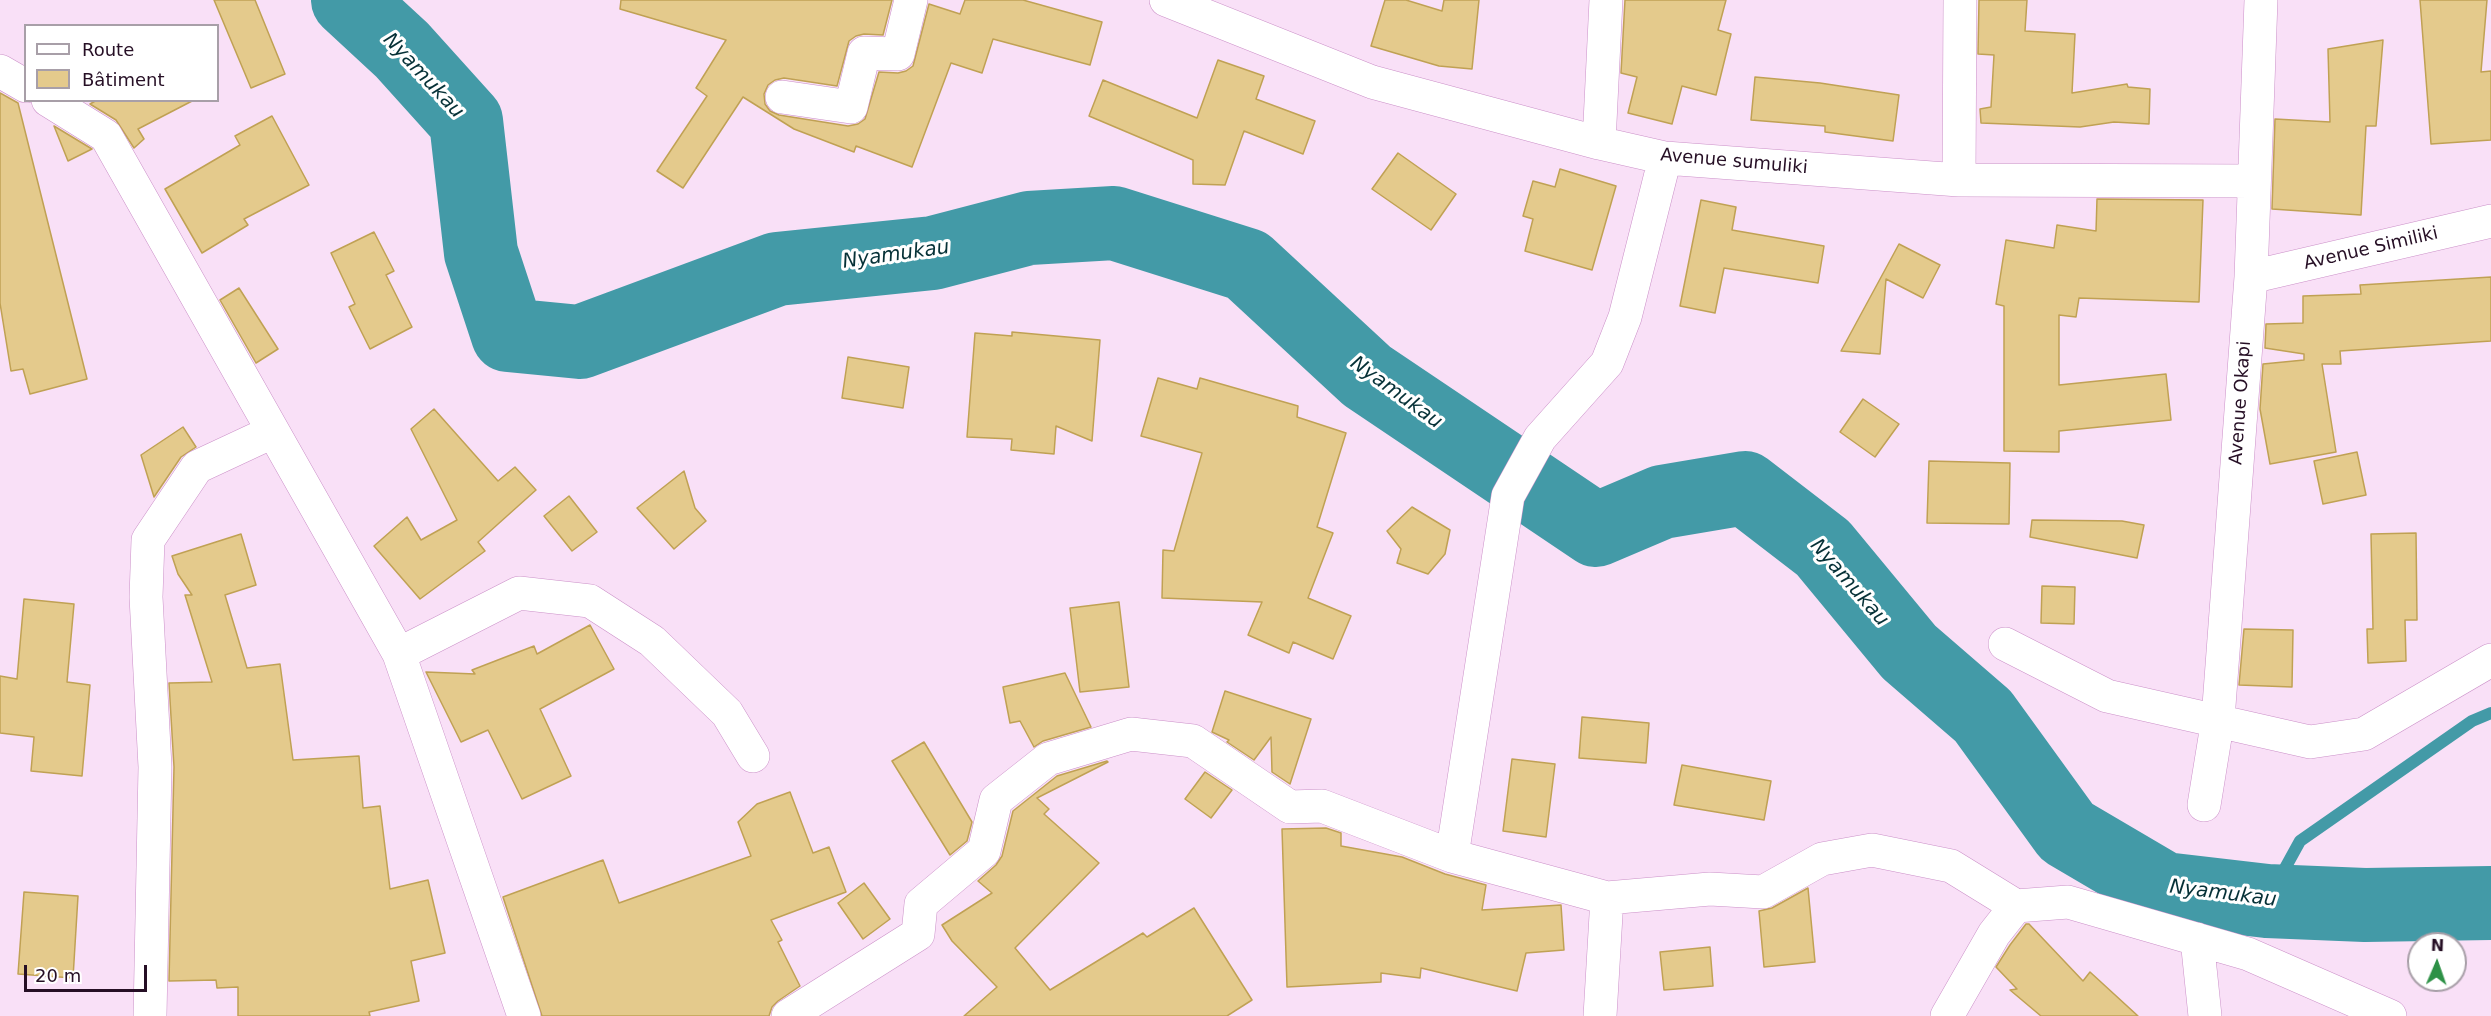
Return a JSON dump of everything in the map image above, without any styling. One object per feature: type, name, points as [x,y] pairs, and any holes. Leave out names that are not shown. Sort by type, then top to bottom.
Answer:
[{"type":"street","points":[[782,97],[851,107],[864,53],[898,54],[911,0]]},
{"type":"street","name":"Avenue sumuliki","points":[[1166,0],[1372,82],[1599,143],[1665,158],[1959,180],[2254,182]]},
{"type":"street","points":[[1599,143],[1606,0]]},
{"type":"street","points":[[1959,0],[1959,180]]},
{"type":"street","name":"Avenue Okapi","points":[[2204,805],[2218,719],[2251,278],[2260,0]]},
{"type":"street","points":[[0,71],[24,86]]},
{"type":"street","points":[[51,102],[106,135],[399,654],[524,1016]]},
{"type":"street","points":[[1452,856],[1508,496],[1540,438],[1607,363],[1625,317],[1665,158]]},
{"type":"street","name":"Avenue Similiki","points":[[2251,278],[2491,221]]},
{"type":"street","points":[[150,1016],[155,767],[146,597],[148,540],[197,467],[272,432]]},
{"type":"street","points":[[399,654],[519,593],[590,601],[652,641],[727,713],[753,756]]},
{"type":"street","points":[[2005,644],[2107,696],[2218,719],[2310,742],[2364,734],[2491,660]]},
{"type":"street","points":[[788,1016],[918,934],[921,904],[984,851],[996,800],[1048,759],[1131,734],[1193,741],[1290,807],[1322,806],[1452,856],[1607,898],[1710,889],[1763,892],[1822,859],[1872,850],[1951,866],[2016,906],[2068,902],[2248,954],[2390,1016]]},
{"type":"street","points":[[1600,1016],[1607,898]]},
{"type":"street","points":[[1947,1016],[1994,934],[2016,906]]},
{"type":"street","points":[[2197,939],[2205,1016]]},
{"type":"building","points":[[214,0],[255,0],[285,74],[251,88]]},
{"type":"building","points":[[621,0],[892,0],[883,35],[864,34],[849,41],[837,86],[784,78],[768,85],[764,94],[765,104],[770,111],[779,115],[848,126],[858,124],[865,119],[879,72],[898,73],[913,66],[929,4],[960,14],[965,0],[1023,0],[1102,22],[1090,65],[993,39],[982,73],[951,63],[912,167],[856,146],[854,152],[794,129],[743,97],[683,188],[657,171],[707,96],[696,88],[726,40],[620,9]]},
{"type":"building","points":[[1385,0],[1406,0],[1442,11],[1444,0],[1479,0],[1472,69],[1439,66],[1371,46]]},
{"type":"building","points":[[1625,0],[1726,0],[1718,30],[1731,34],[1716,95],[1682,86],[1672,124],[1628,113],[1637,77],[1621,73]]},
{"type":"building","points":[[1979,0],[2027,0],[2025,31],[2075,34],[2072,93],[2127,84],[2128,87],[2150,89],[2149,124],[2114,122],[2080,127],[1981,123],[1980,109],[1991,107],[1994,55],[1978,54]]},
{"type":"building","points":[[2420,0],[2487,0],[2481,72],[2491,71],[2491,140],[2431,144]]},
{"type":"building","points":[[2383,40],[2376,126],[2366,126],[2361,215],[2272,209],[2275,119],[2330,122],[2328,49]]},
{"type":"building","points":[[1218,60],[1264,76],[1256,99],[1315,121],[1303,154],[1244,131],[1225,185],[1193,184],[1193,160],[1089,116],[1103,80],[1197,118]]},
{"type":"building","points":[[1755,77],[1820,83],[1899,95],[1893,141],[1825,132],[1825,126],[1751,120]]},
{"type":"building","points":[[0,93],[18,103],[87,379],[30,394],[23,369],[11,371],[0,303]]},
{"type":"building","points":[[94,102],[190,102],[138,129],[144,139],[134,148],[116,120],[90,104]]},
{"type":"building","points":[[272,116],[309,185],[244,219],[248,225],[202,253],[165,189],[240,145],[235,136]]},
{"type":"building","points":[[54,126],[92,149],[68,161]]},
{"type":"building","points":[[1398,153],[1456,194],[1431,230],[1372,189]]},
{"type":"building","points":[[1560,169],[1616,186],[1592,270],[1525,251],[1533,219],[1523,216],[1533,181],[1555,187]]},
{"type":"building","points":[[2097,199],[2203,200],[2199,302],[2079,298],[2076,317],[2059,315],[2059,385],[2166,374],[2171,420],[2059,431],[2059,452],[2004,451],[2004,306],[1996,304],[2006,240],[2054,248],[2057,225],[2096,231]]},
{"type":"building","points":[[1701,200],[1736,207],[1732,230],[1824,246],[1818,283],[1724,268],[1715,313],[1680,306]]},
{"type":"building","points":[[374,232],[394,271],[386,275],[412,327],[370,349],[349,307],[355,304],[331,253]]},
{"type":"building","points":[[1899,244],[1940,265],[1923,298],[1886,279],[1880,354],[1841,351]]},
{"type":"building","points":[[2491,277],[2491,341],[2340,351],[2341,364],[2322,364],[2336,452],[2270,464],[2260,409],[2263,364],[2304,360],[2304,354],[2265,348],[2266,324],[2303,323],[2303,296],[2361,294],[2360,285]]},
{"type":"building","points":[[239,288],[278,349],[256,363],[220,300]]},
{"type":"building","points":[[1012,332],[1100,340],[1092,441],[1056,426],[1054,454],[1011,450],[1012,439],[967,437],[975,333],[1012,336]]},
{"type":"building","points":[[848,357],[909,367],[903,408],[842,398]]},
{"type":"building","points":[[1158,378],[1197,389],[1200,378],[1298,406],[1297,417],[1346,433],[1317,527],[1333,533],[1308,598],[1351,616],[1333,659],[1293,642],[1289,653],[1248,635],[1262,602],[1162,598],[1163,550],[1174,551],[1202,453],[1141,436]]},
{"type":"building","points":[[1863,399],[1899,424],[1875,457],[1840,432]]},
{"type":"building","points":[[434,409],[498,481],[515,467],[536,490],[478,542],[485,551],[420,599],[374,546],[407,517],[421,540],[457,520],[411,429]]},
{"type":"building","points":[[183,427],[196,447],[181,457],[154,497],[141,455]]},
{"type":"building","points":[[2357,452],[2366,495],[2323,504],[2314,461]]},
{"type":"building","points":[[1929,461],[2010,463],[2009,524],[1927,523]]},
{"type":"building","points":[[684,471],[695,508],[706,521],[674,549],[637,508]]},
{"type":"building","points":[[569,496],[597,532],[572,551],[544,516]]},
{"type":"building","points":[[1412,507],[1450,530],[1445,554],[1428,574],[1397,563],[1401,549],[1387,531]]},
{"type":"building","points":[[2032,520],[2122,521],[2144,525],[2137,558],[2030,537]]},
{"type":"building","points":[[2416,533],[2417,620],[2405,620],[2406,661],[2368,663],[2367,629],[2373,629],[2371,534]]},
{"type":"building","points":[[241,534],[256,585],[225,595],[247,668],[280,664],[293,760],[359,756],[363,808],[380,806],[390,889],[428,880],[445,953],[411,961],[419,1001],[369,1012],[370,1016],[238,1016],[238,987],[217,988],[216,980],[169,981],[174,767],[169,683],[212,682],[185,595],[192,595],[178,574],[172,556]]},
{"type":"building","points":[[2042,586],[2075,587],[2074,624],[2041,623]]},
{"type":"building","points":[[24,599],[74,604],[67,682],[90,685],[82,776],[31,771],[34,737],[0,733],[0,676],[17,679]]},
{"type":"building","points":[[1119,602],[1129,687],[1080,692],[1070,608]]},
{"type":"building","points":[[590,625],[614,669],[540,709],[571,776],[522,799],[488,730],[461,742],[426,672],[475,674],[472,670],[534,646],[537,654]]},
{"type":"building","points":[[2244,629],[2293,630],[2292,687],[2239,685]]},
{"type":"building","points":[[1065,673],[1091,727],[1043,741],[1034,747],[1020,721],[1010,723],[1003,687]]},
{"type":"building","points":[[1225,691],[1311,719],[1290,784],[1272,772],[1271,737],[1254,760],[1227,742],[1229,740],[1212,732]]},
{"type":"building","points":[[1582,717],[1649,723],[1646,763],[1579,758]]},
{"type":"building","points":[[924,742],[972,822],[967,841],[950,855],[892,761]]},
{"type":"building","points":[[1512,759],[1555,764],[1546,837],[1503,831]]},
{"type":"building","points":[[1107,761],[1037,798],[1049,809],[1044,814],[1099,863],[1015,948],[1050,990],[1143,933],[1147,937],[1194,908],[1252,1000],[1227,1016],[964,1016],[997,987],[952,941],[942,925],[992,893],[978,881],[996,865],[1002,856],[1013,811],[1057,776]]},
{"type":"building","points":[[1682,765],[1771,781],[1764,820],[1674,805]]},
{"type":"building","points":[[1205,772],[1232,790],[1211,818],[1185,799]]},
{"type":"building","points":[[790,792],[813,853],[829,847],[846,892],[771,920],[782,940],[778,942],[800,986],[778,1001],[772,1007],[769,1016],[542,1016],[503,897],[603,860],[619,903],[751,856],[738,822],[757,804]]},
{"type":"building","points":[[1326,828],[1341,833],[1341,846],[1402,857],[1445,874],[1486,885],[1482,910],[1561,905],[1564,950],[1526,953],[1517,991],[1421,968],[1420,978],[1381,973],[1381,982],[1287,987],[1282,829]]},
{"type":"building","points":[[864,883],[890,919],[863,939],[838,903]]},
{"type":"building","points":[[1808,888],[1815,962],[1764,967],[1759,911],[1772,908]]},
{"type":"building","points":[[24,892],[78,896],[73,978],[18,974]]},
{"type":"building","points":[[2026,924],[2029,924],[2083,981],[2090,972],[2138,1016],[2041,1016],[2010,990],[2017,989],[1996,967]]},
{"type":"building","points":[[1710,947],[1713,986],[1664,990],[1660,952]]},
{"type":"waterway","name":"Nyamukau","points":[[348,0],[402,50],[466,121],[481,253],[508,335],[580,342],[777,269],[933,253],[1029,228],[1114,223],[1247,265],[1367,376],[1596,530],[1662,502],[1745,488],[1823,548],[1909,652],[1983,716],[2067,832],[2164,889],[2267,901],[2365,905],[2491,903]]},
{"type":"waterway","points":[[2267,901],[2300,841],[2472,721],[2491,713]]}]
